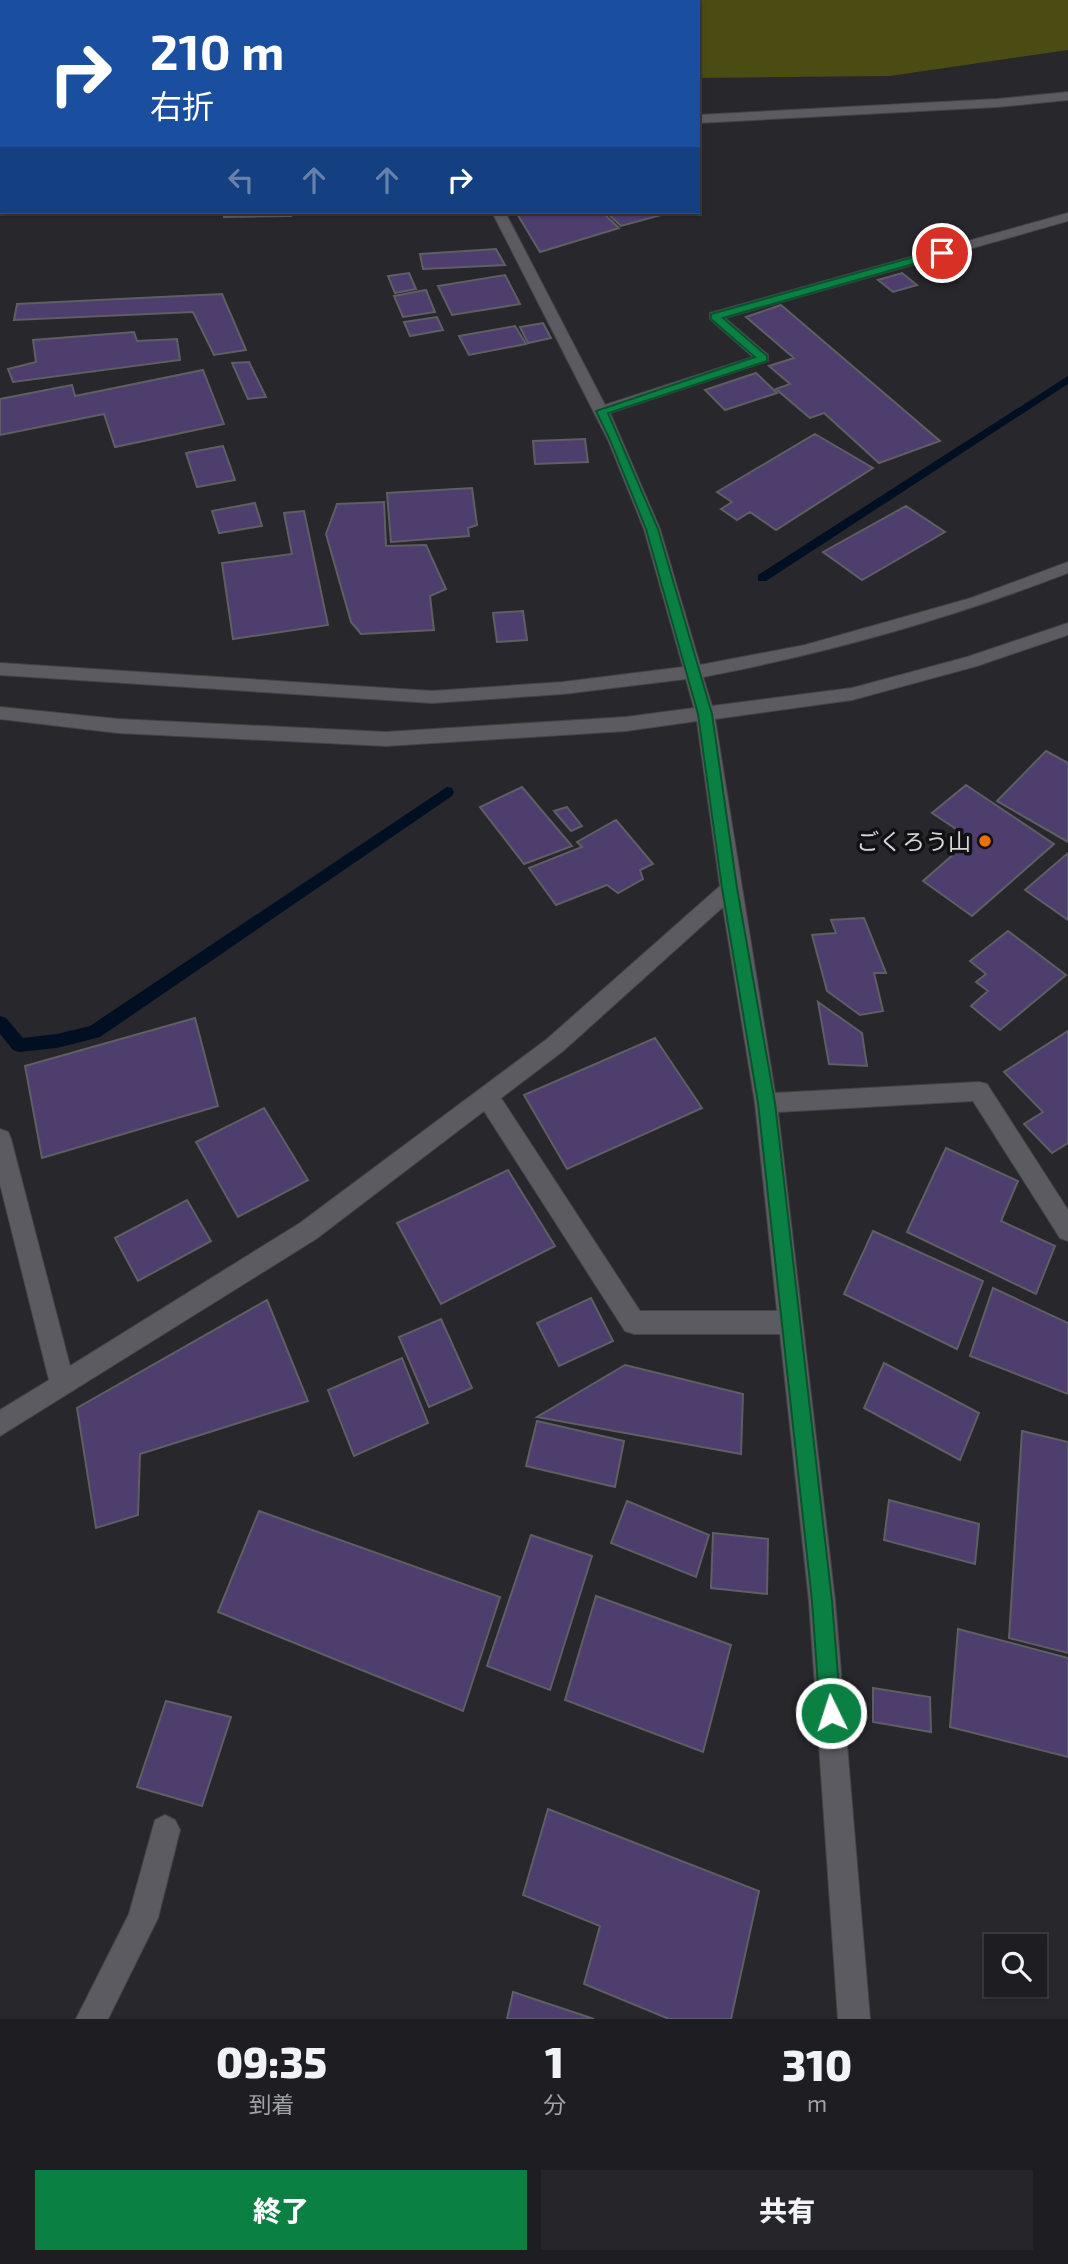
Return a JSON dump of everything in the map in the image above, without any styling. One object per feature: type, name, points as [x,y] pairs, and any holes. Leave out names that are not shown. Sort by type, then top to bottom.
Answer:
[{"type":"street","points":[[700,119],[768,117],[1068,96]]},
{"type":"street","points":[[700,131],[768,117]]},
{"type":"street","points":[[499,214],[616,440],[652,529],[705,714],[730,888],[766,1103],[822,1601],[854,2019]]},
{"type":"street","points":[[601,411],[763,358],[715,316],[1068,217]]},
{"type":"street","points":[[0,669],[432,697],[563,688],[695,672],[805,651],[977,602],[1068,567]]},
{"type":"street","points":[[0,713],[118,726],[386,739],[626,724],[852,694],[971,662],[1068,629]]},
{"type":"street","points":[[0,1424],[308,1231],[555,1045],[730,888]]},
{"type":"street","points":[[766,1103],[979,1091],[1068,1230]]},
{"type":"street","points":[[487,1096],[634,1323],[791,1322]]},
{"type":"street","points":[[0,1139],[62,1384]]},
{"type":"street","points":[[92,2019],[143,1918],[165,1830]]},
{"type":"shaded area","points":[[700,0],[1068,0],[1068,50],[890,76],[700,78]]},
{"type":"building","points":[[224,214],[292,214],[291,216],[224,217]]},
{"type":"building","points":[[517,214],[604,214],[619,228],[540,252]]},
{"type":"building","points":[[608,214],[665,214],[621,226]]},
{"type":"building","points":[[496,249],[505,265],[423,269],[420,254]]},
{"type":"building","points":[[409,273],[416,289],[395,293],[388,276]]},
{"type":"building","points":[[902,273],[917,285],[893,292],[878,280]]},
{"type":"building","points":[[505,275],[520,304],[452,315],[438,286]]},
{"type":"building","points":[[426,290],[435,312],[403,317],[394,296]]},
{"type":"building","points":[[222,294],[246,350],[214,355],[193,312],[14,320],[17,304]]},
{"type":"building","points":[[781,305],[940,441],[879,463],[824,413],[810,418],[776,389],[790,384],[769,366],[794,358],[746,317]]},
{"type":"building","points":[[437,317],[443,330],[410,336],[404,322]]},
{"type":"building","points":[[543,323],[551,338],[528,343],[520,327]]},
{"type":"building","points":[[515,326],[526,344],[469,355],[459,336]]},
{"type":"building","points":[[134,332],[137,341],[177,339],[180,360],[13,382],[8,369],[36,362],[33,340]]},
{"type":"building","points":[[249,362],[266,397],[248,399],[232,363]]},
{"type":"building","points":[[203,370],[224,424],[115,447],[104,414],[0,435],[0,399],[72,385],[75,396]]},
{"type":"building","points":[[756,373],[777,393],[725,410],[705,390]]},
{"type":"building","points":[[815,434],[873,468],[776,530],[750,512],[737,520],[721,509],[732,502],[717,492]]},
{"type":"building","points":[[585,439],[588,462],[535,464],[533,441]]},
{"type":"building","points":[[223,446],[235,480],[197,487],[186,453]]},
{"type":"building","points":[[472,488],[477,525],[468,528],[469,536],[391,542],[387,493]]},
{"type":"building","points":[[384,502],[386,546],[426,545],[446,589],[430,596],[434,630],[361,634],[351,622],[326,534],[337,504]]},
{"type":"building","points":[[255,503],[262,526],[219,533],[212,511]]},
{"type":"building","points":[[906,506],[945,532],[862,580],[823,552]]},
{"type":"building","points":[[304,511],[328,625],[233,639],[222,563],[292,554],[284,513]]},
{"type":"building","points":[[523,611],[527,640],[497,642],[493,613]]},
{"type":"building","points":[[1046,751],[1068,763],[1068,842],[997,801]]},
{"type":"building","points":[[966,785],[1054,844],[972,916],[923,881],[971,839],[932,813]]},
{"type":"building","points":[[522,787],[572,846],[524,864],[480,807]]},
{"type":"building","points":[[567,807],[582,826],[571,831],[554,811]]},
{"type":"building","points":[[616,820],[653,864],[640,870],[643,879],[618,893],[607,885],[556,905],[529,868],[582,847],[577,842]]},
{"type":"building","points":[[1068,853],[1068,920],[1025,890]]},
{"type":"building","points":[[864,918],[886,973],[874,973],[883,1011],[860,1015],[827,991],[812,935],[836,933],[831,920]]},
{"type":"building","points":[[1008,931],[1066,975],[1000,1030],[971,1006],[988,991],[976,982],[986,974],[970,961]]},
{"type":"building","points":[[818,1002],[862,1033],[867,1066],[829,1064]]},
{"type":"building","points":[[195,1018],[218,1106],[42,1158],[25,1066]]},
{"type":"building","points":[[1068,1031],[1068,1143],[1052,1153],[1024,1124],[1043,1112],[1004,1072]]},
{"type":"building","points":[[655,1038],[702,1108],[567,1169],[524,1095]]},
{"type":"building","points":[[264,1108],[308,1180],[238,1217],[196,1142]]},
{"type":"building","points":[[946,1148],[1018,1181],[1001,1221],[1055,1246],[1036,1294],[907,1232]]},
{"type":"building","points":[[508,1170],[555,1246],[441,1304],[397,1223]]},
{"type":"building","points":[[187,1200],[211,1241],[138,1281],[115,1238]]},
{"type":"building","points":[[873,1231],[983,1281],[957,1349],[844,1294]]},
{"type":"building","points":[[993,1288],[1068,1323],[1068,1394],[970,1356]]},
{"type":"building","points":[[591,1298],[613,1341],[559,1366],[537,1323]]},
{"type":"building","points":[[267,1300],[308,1401],[140,1454],[138,1515],[96,1528],[77,1408]]},
{"type":"building","points":[[441,1319],[472,1388],[429,1407],[399,1337]]},
{"type":"building","points":[[402,1358],[428,1423],[354,1456],[328,1390]]},
{"type":"building","points":[[884,1363],[979,1413],[960,1460],[864,1408]]},
{"type":"building","points":[[625,1365],[743,1394],[741,1454],[537,1417]]},
{"type":"building","points":[[537,1421],[624,1441],[615,1487],[526,1466]]},
{"type":"building","points":[[1022,1431],[1068,1442],[1068,1653],[1009,1638]]},
{"type":"building","points":[[889,1500],[979,1524],[975,1564],[884,1540]]},
{"type":"building","points":[[627,1501],[709,1535],[696,1577],[611,1543]]},
{"type":"building","points":[[259,1511],[500,1597],[463,1711],[218,1612]]},
{"type":"building","points":[[713,1533],[768,1539],[767,1594],[711,1588]]},
{"type":"building","points":[[531,1535],[592,1556],[550,1690],[487,1666]]},
{"type":"building","points":[[596,1596],[731,1645],[703,1752],[565,1700]]},
{"type":"building","points":[[958,1629],[1068,1658],[1068,1757],[950,1727]]},
{"type":"building","points":[[873,1688],[930,1697],[931,1732],[873,1722]]},
{"type":"building","points":[[166,1701],[231,1717],[202,1806],[137,1787]]},
{"type":"building","points":[[548,1809],[759,1891],[731,2019],[669,2019],[584,1984],[600,1926],[523,1895]]},
{"type":"building","points":[[513,1992],[594,2019],[507,2019]]},
{"type":"waterway","points":[[762,578],[1068,379]]},
{"type":"waterway","points":[[0,1023],[19,1045],[57,1041],[94,1032],[447,792]]},
{"type":"place","name":"ごくろう山","points":[[985,841]]},
{"type":"route","points":[[831,1713],[822,1601],[766,1103],[730,888],[705,714],[652,529],[616,440],[601,411],[763,358],[715,316],[942,253]]}]
